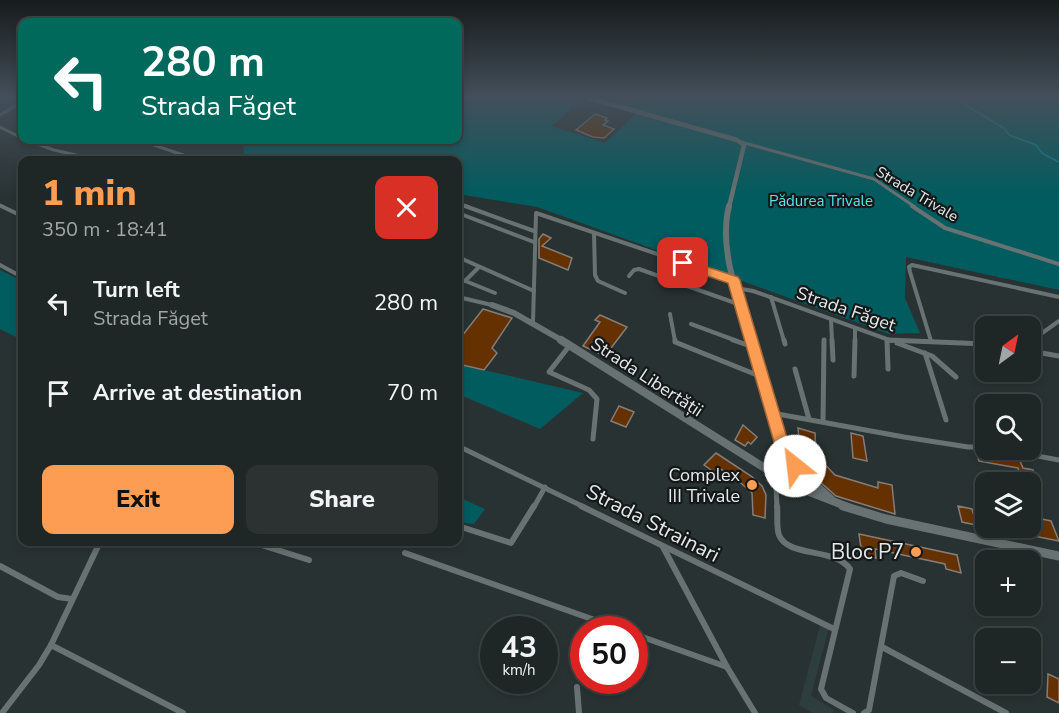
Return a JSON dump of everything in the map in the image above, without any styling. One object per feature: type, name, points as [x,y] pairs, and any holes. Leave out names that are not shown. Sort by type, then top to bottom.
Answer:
[{"type":"main road","name":"Strada Trivale","points":[[704,131],[741,142]]},
{"type":"main road","points":[[741,142],[744,147],[724,234],[735,284],[785,452],[786,475],[791,484],[837,504],[886,519],[1059,556]]},
{"type":"main road","name":"Strada Libertății","points":[[492,306],[533,322],[768,470],[786,475]]},
{"type":"main road","points":[[785,452],[806,478],[837,504]]},
{"type":"main road","points":[[786,475],[792,469],[799,470]]},
{"type":"main road","points":[[798,487],[804,485],[806,478]]},
{"type":"street","name":"Strada Trivale","points":[[741,142],[871,178],[945,228],[1059,264]]},
{"type":"street","points":[[38,144],[80,156]]},
{"type":"street","points":[[151,144],[186,156]]},
{"type":"street","points":[[462,204],[534,231],[533,322]]},
{"type":"street","points":[[0,206],[18,214]]},
{"type":"street","name":"Strada Făget","points":[[534,231],[536,213],[889,340],[975,343]]},
{"type":"street","points":[[462,215],[534,242]]},
{"type":"street","points":[[594,233],[598,280],[625,293]]},
{"type":"street","points":[[462,259],[534,291]]},
{"type":"street","points":[[0,265],[18,275]]},
{"type":"street","points":[[465,281],[479,267]]},
{"type":"street","points":[[931,341],[909,267],[1059,297]]},
{"type":"street","points":[[629,276],[634,270],[639,269],[741,304]]},
{"type":"street","points":[[462,280],[495,293]]},
{"type":"street","points":[[771,297],[785,344]]},
{"type":"street","points":[[462,298],[492,306]]},
{"type":"street","points":[[670,314],[675,342],[762,377]]},
{"type":"street","points":[[831,319],[833,360]]},
{"type":"street","points":[[1041,334],[1059,321]]},
{"type":"street","points":[[691,324],[754,347]]},
{"type":"street","points":[[854,376],[855,328]]},
{"type":"street","points":[[823,422],[824,339]]},
{"type":"street","points":[[888,369],[889,340],[938,360],[956,377]]},
{"type":"street","points":[[570,345],[549,372],[589,390],[597,399],[593,439]]},
{"type":"street","points":[[925,353],[946,420]]},
{"type":"street","points":[[1041,353],[1059,356]]},
{"type":"street","points":[[795,369],[809,419]]},
{"type":"street","points":[[772,413],[975,447]]},
{"type":"street","name":"Strada Strainari","points":[[462,448],[834,629]]},
{"type":"street","points":[[1041,457],[1059,460]]},
{"type":"street","points":[[786,475],[778,481],[776,487],[779,535],[782,540],[791,546],[849,564],[850,569],[821,689],[826,698],[853,713]]},
{"type":"street","points":[[462,527],[511,543],[515,540],[545,487]]},
{"type":"street","points":[[2,713],[51,645],[98,546]]},
{"type":"street","points":[[265,546],[309,560]]},
{"type":"street","points":[[663,547],[727,667],[755,713]]},
{"type":"street","points":[[405,553],[583,616]]},
{"type":"street","points":[[0,566],[58,597],[72,599]]},
{"type":"street","points":[[864,713],[869,710],[894,576],[901,573],[923,581]]},
{"type":"street","points":[[648,639],[727,667]]},
{"type":"street","points":[[51,645],[183,713]]},
{"type":"street","points":[[882,648],[1006,713]]},
{"type":"street","points":[[578,694],[579,713]]},
{"type":"shaded area","points":[[821,622],[829,627],[811,696],[834,710],[833,713],[813,713],[799,705]]},
{"type":"green space","name":"Pădurea Trivale","points":[[462,131],[568,131],[605,143],[618,131],[1059,131],[1059,290],[906,257],[905,298],[920,333],[889,334],[537,207],[462,195],[462,156],[244,155],[243,144],[462,144]]},
{"type":"green space","points":[[0,270],[18,279],[18,338],[0,329]]},
{"type":"green space","points":[[462,365],[583,393],[540,429],[462,396]]},
{"type":"green space","points":[[462,499],[485,509],[474,524],[462,522]]},
{"type":"building","points":[[579,131],[611,131],[604,138],[593,137]]},
{"type":"building","points":[[543,234],[551,238],[542,246],[572,258],[568,270],[539,258],[539,239]]},
{"type":"building","points":[[483,309],[512,318],[492,348],[497,353],[484,370],[462,365],[462,336]]},
{"type":"building","points":[[600,315],[627,327],[605,356],[583,346],[600,322],[595,320]]},
{"type":"building","points":[[619,406],[634,412],[626,427],[611,421]]},
{"type":"building","points":[[743,425],[757,437],[751,444],[748,442],[745,446],[735,440]]},
{"type":"building","points":[[798,428],[815,433],[816,455],[835,475],[878,488],[878,482],[892,485],[895,514],[836,496],[801,465]]},
{"type":"building","points":[[851,433],[863,436],[867,461],[853,458]]},
{"type":"building","name":"Complex III Trivale","points":[[716,453],[762,486],[766,495],[765,518],[753,515],[752,493],[742,484],[719,468],[714,472],[704,465]]},
{"type":"building","points":[[1019,460],[1023,468],[1034,472],[1019,472],[1018,468],[979,461]]},
{"type":"building","points":[[958,506],[972,509],[975,513],[975,525],[962,522]]},
{"type":"building","points":[[1041,519],[1051,521],[1059,541],[1041,537]]},
{"type":"building","name":"Bloc P7","points":[[859,534],[957,555],[961,573],[946,569],[945,564],[875,549],[876,558],[862,555]]},
{"type":"building","points":[[1048,674],[1059,679],[1059,703],[1047,697]]},
{"type":"waterway","points":[[1007,131],[1009,135],[1036,145],[1042,153],[1059,162]]},
{"type":"place","name":"Complex III Trivale","points":[[752,485]]},
{"type":"place","name":"Bloc P7","points":[[916,552]]},
{"type":"route","points":[[683,263],[734,280],[781,442],[795,466]]}]
